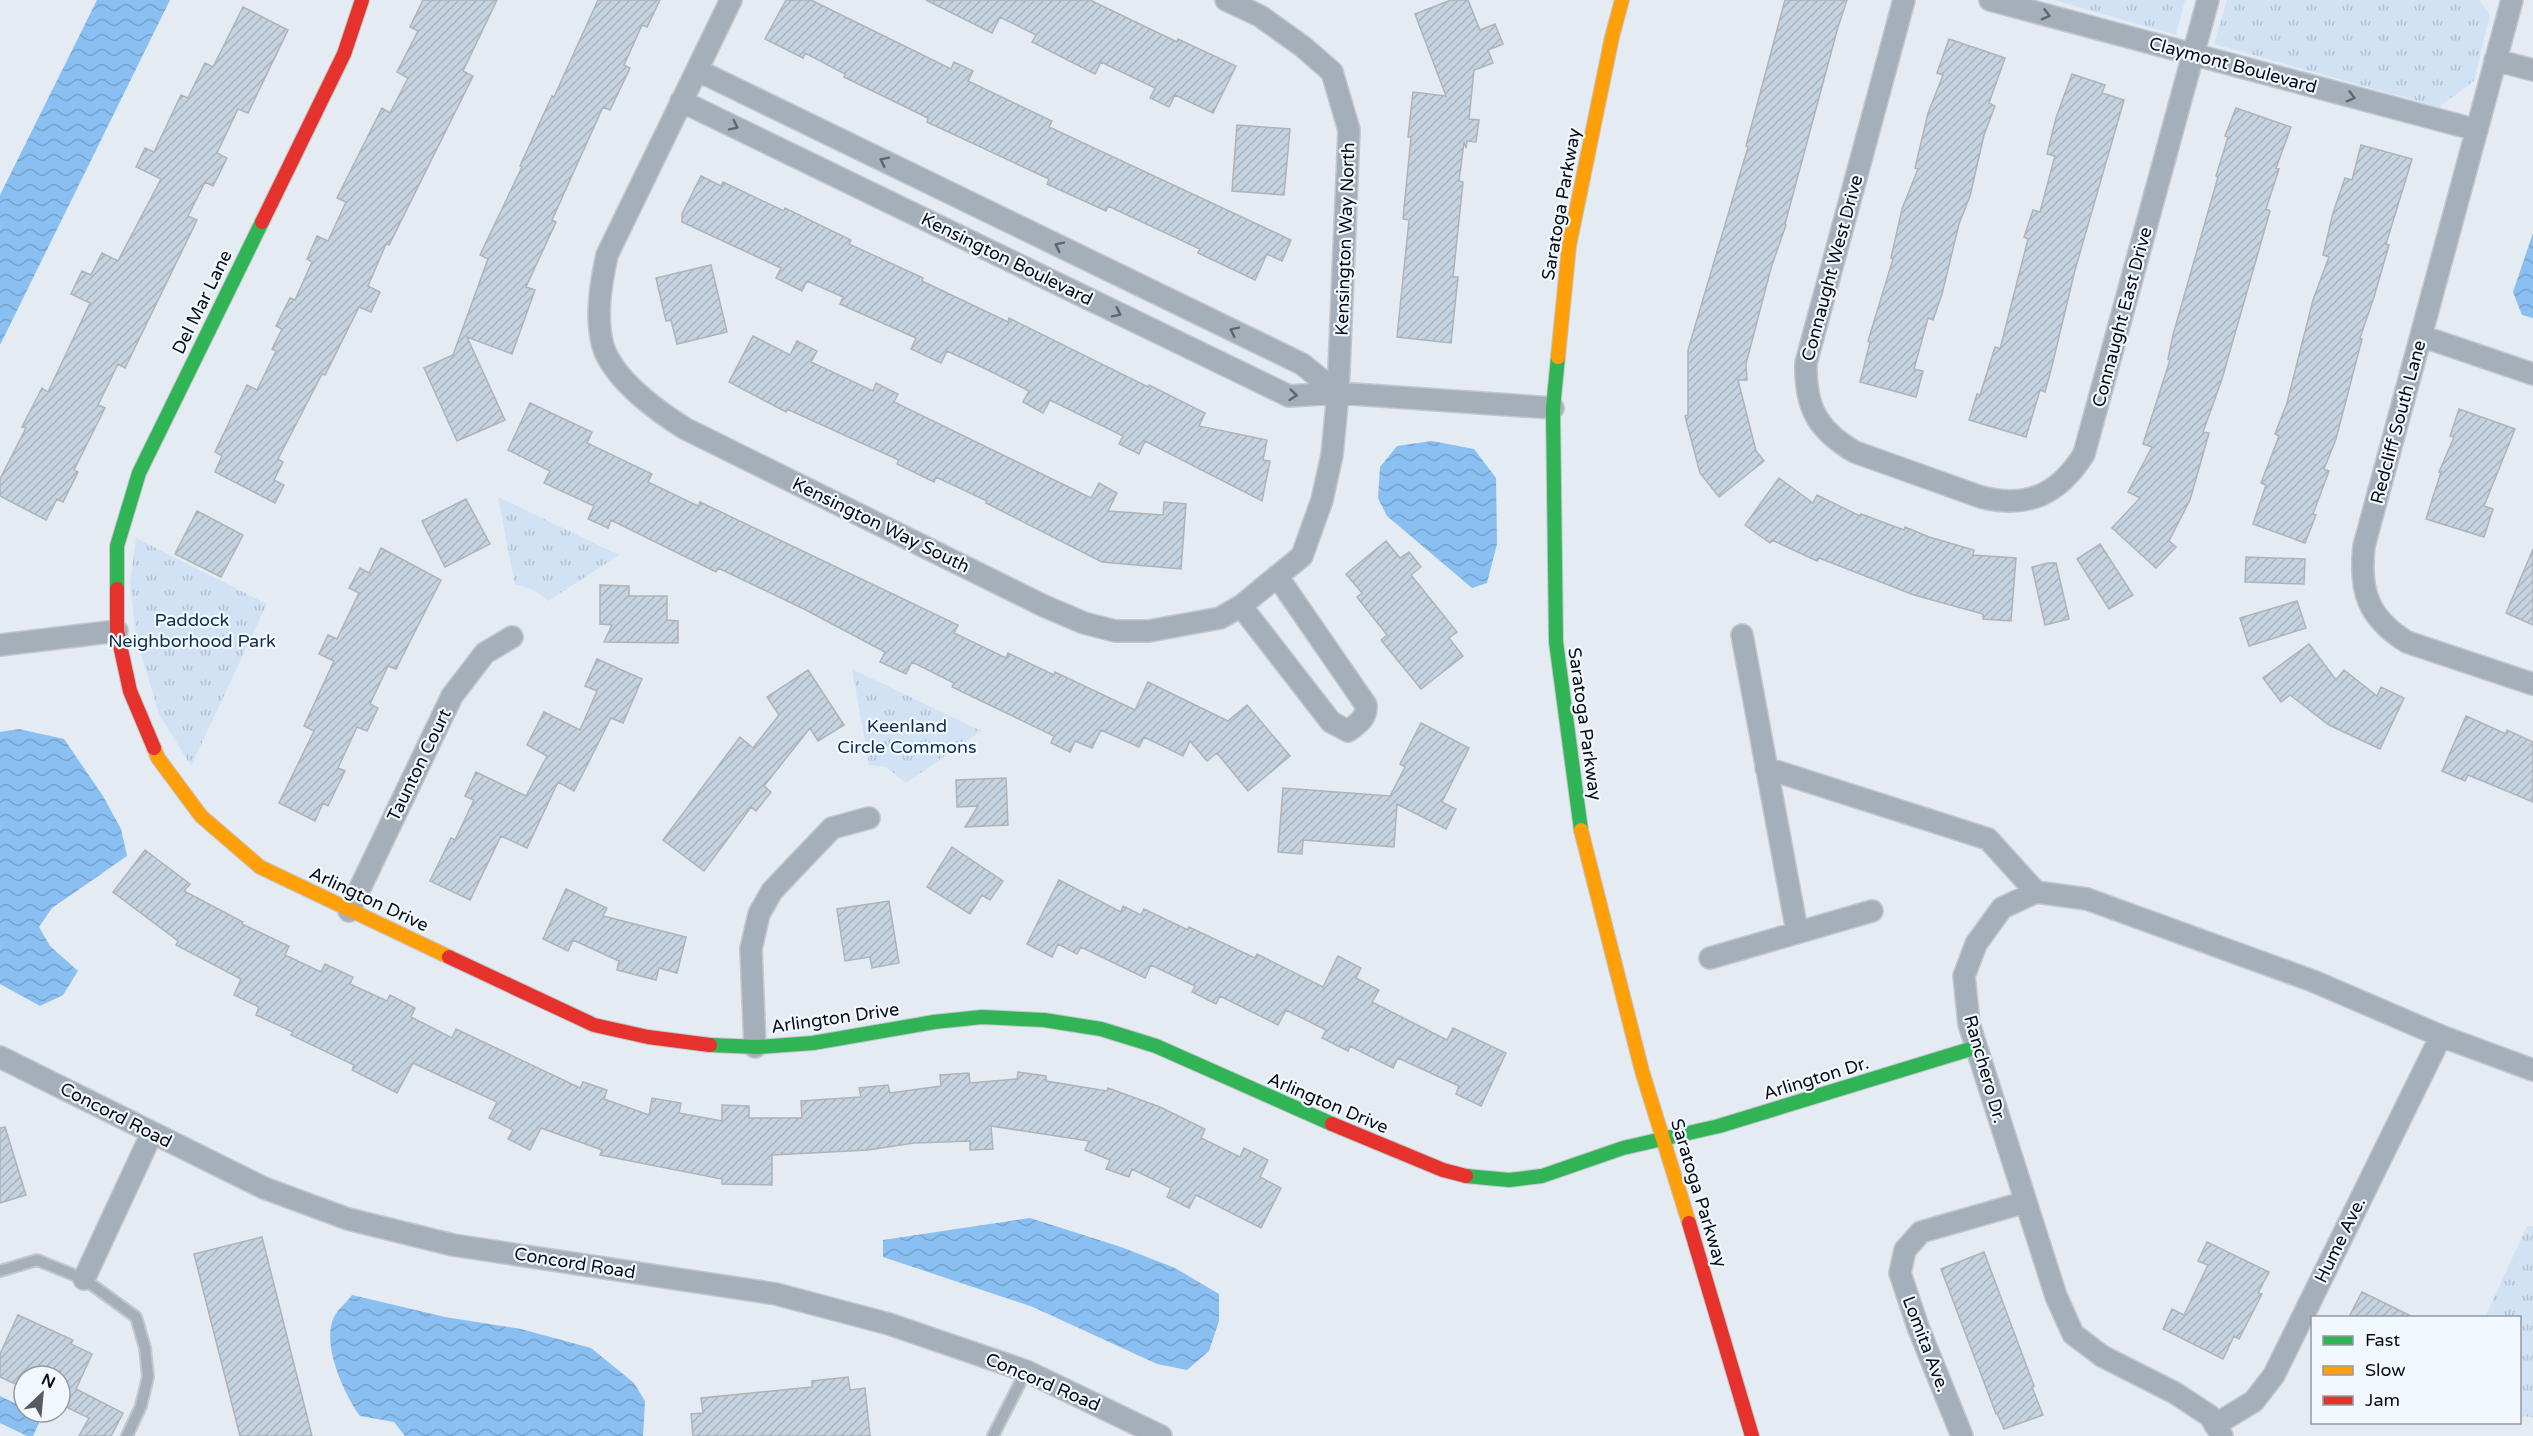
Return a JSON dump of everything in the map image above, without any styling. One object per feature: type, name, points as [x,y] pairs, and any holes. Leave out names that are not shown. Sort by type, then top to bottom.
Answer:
[{"type":"street","name":"Del Mar Lane","points":[[117,631],[117,546],[139,473],[344,54],[362,0]]},
{"type":"street","points":[[697,70],[730,0]]},
{"type":"street","name":"Kensington Way North","points":[[1226,0],[1260,16],[1302,46],[1332,72],[1349,130],[1338,393]]},
{"type":"street","name":"Saratoga Parkway","points":[[1622,0],[1612,37],[1569,246],[1552,408],[1556,642],[1583,844],[1642,1071],[1665,1138],[1752,1436]]},
{"type":"street","name":"Connaught West Drive","points":[[1904,0],[1806,363],[1805,386],[1809,402],[1820,424],[1836,441],[1855,452],[1921,476]]},
{"type":"street","name":"Claymont Boulevard","points":[[1990,0],[2477,130]]},
{"type":"street","name":"Connaught East Drive","points":[[1921,476],[1981,498],[1998,502],[2018,502],[2043,495],[2066,480],[2074,471],[2084,454],[2208,0]]},
{"type":"street","name":"Redcliff South Lane","points":[[2512,0],[2364,546],[2361,569],[2364,590],[2371,608],[2381,621],[2408,642],[2533,684]]},
{"type":"street","points":[[2495,60],[2533,70]]},
{"type":"street","name":"Kensington Way South","points":[[697,70],[608,255],[602,280],[600,304],[604,347],[620,375],[663,415],[686,429],[1044,606],[1084,623],[1115,632],[1149,631],[1220,618],[1241,606],[1302,556],[1322,500],[1332,455],[1338,393]]},
{"type":"street","name":"Kensington Boulevard","points":[[697,70],[1302,364],[1338,393]]},
{"type":"street","name":"Kensington Boulevard","points":[[681,101],[1289,396],[1338,393],[1552,408]]},
{"type":"street","points":[[2421,336],[2533,374]]},
{"type":"street","points":[[1241,606],[1331,722],[1348,731],[1362,721],[1367,712],[1366,705],[1277,576]]},
{"type":"street","points":[[0,645],[117,631]]},
{"type":"street","name":"Arlington Drive","points":[[117,631],[130,691],[158,758],[201,816],[260,867],[594,1025],[680,1043],[755,1047],[813,1043],[966,1018],[1005,1017],[1082,1025],[1156,1046],[1231,1081],[1443,1170],[1476,1178],[1509,1180],[1542,1176],[1623,1148],[1665,1138]]},
{"type":"street","points":[[1742,634],[1797,932]]},
{"type":"street","name":"Taunton Court","points":[[349,911],[452,696],[485,653],[512,636]]},
{"type":"street","points":[[1766,768],[1988,839],[2036,892],[2087,899],[2313,981],[2440,1036],[2533,1070]]},
{"type":"street","points":[[755,1047],[751,949],[759,914],[772,891],[832,828],[869,818]]},
{"type":"street","name":"Ranchero Dr.","points":[[2036,892],[2002,908],[1976,944],[1964,976],[1969,1024],[2056,1296],[2073,1334],[2102,1356],[2175,1393],[2210,1416],[2219,1430]]},
{"type":"street","points":[[1710,958],[1872,911]]},
{"type":"street","name":"Hume Ave.","points":[[2219,1430],[2254,1401],[2274,1375],[2440,1036]]},
{"type":"street","name":"Arlington Dr.","points":[[1665,1138],[1719,1126],[1977,1047]]},
{"type":"street","name":"Concord Road","points":[[0,1057],[264,1188],[348,1219],[453,1245],[776,1294],[889,1324],[1026,1371],[1161,1436]]},
{"type":"street","points":[[84,1279],[152,1133]]},
{"type":"street","name":"Lomita Ave.","points":[[1962,1436],[1918,1327],[1900,1273],[1905,1250],[1921,1232],[2026,1202]]},
{"type":"lane","points":[[0,1271],[37,1260],[84,1279],[136,1317],[145,1348],[148,1377],[141,1406],[127,1436]]},
{"type":"lane","points":[[993,1436],[1026,1371]]},
{"type":"green space","points":[[2054,0],[2185,0],[2176,35]]},
{"type":"green space","points":[[2227,0],[2479,0],[2490,15],[2474,81],[2439,107],[2214,44]]},
{"type":"green space","points":[[498,497],[619,555],[548,601],[533,590],[515,585]]},
{"type":"green space","name":"Paddock Neighborhood Park","points":[[136,538],[267,604],[191,766],[159,714],[136,638],[130,583]]},
{"type":"green space","name":"Keenland Circle Commons","points":[[852,669],[981,731],[906,783],[886,767],[869,765]]},
{"type":"green space","points":[[2527,1226],[2533,1226],[2533,1417],[2521,1416],[2521,1316],[2485,1316]]},
{"type":"water","points":[[97,0],[170,0],[0,345],[0,195]]},
{"type":"water","points":[[2533,233],[2533,318],[2522,315],[2513,292]]},
{"type":"water","points":[[1432,441],[1474,449],[1496,478],[1497,544],[1487,583],[1472,588],[1387,516],[1378,498],[1380,467],[1397,446]]},
{"type":"water","points":[[19,729],[64,739],[103,796],[121,829],[127,856],[52,908],[39,927],[50,946],[78,971],[63,995],[40,1006],[0,984],[0,732]]},
{"type":"water","points":[[1030,1218],[1121,1247],[1175,1268],[1219,1294],[1219,1321],[1209,1351],[1187,1370],[1157,1364],[1033,1307],[883,1257],[883,1240]]},
{"type":"water","points":[[352,1295],[445,1317],[521,1329],[591,1348],[634,1383],[645,1401],[643,1436],[405,1436],[394,1422],[360,1416],[341,1382],[330,1341],[334,1317]]},
{"type":"water","points":[[0,1396],[12,1402],[12,1424],[39,1424],[33,1436],[27,1436],[0,1423]]},
{"type":"building","points":[[423,0],[497,0],[463,71],[473,76],[389,245],[386,244],[368,286],[380,292],[371,312],[359,307],[325,375],[322,374],[278,459],[283,462],[274,480],[284,485],[275,503],[215,472],[222,456],[215,452],[247,385],[257,390],[276,351],[272,349],[282,329],[276,326],[290,298],[295,300],[312,262],[307,259],[317,236],[328,241],[346,202],[337,198],[382,108],[390,113],[408,78],[397,72],[418,31],[410,27]]},
{"type":"building","points":[[598,0],[660,0],[647,27],[642,25],[624,65],[630,68],[610,110],[603,107],[552,220],[556,222],[526,287],[535,290],[512,354],[467,337],[505,420],[457,441],[424,368],[453,355],[488,259],[480,255]]},
{"type":"building","points":[[786,0],[811,0],[951,69],[954,62],[973,71],[968,81],[1052,121],[1049,127],[1291,240],[1282,261],[1267,254],[1255,280],[1198,253],[1200,249],[1108,206],[1106,211],[1047,184],[1049,179],[927,122],[928,118],[844,77],[845,74],[805,53],[803,58],[765,39]]},
{"type":"building","points":[[926,0],[1090,0],[1177,42],[1178,39],[1236,66],[1213,113],[1175,95],[1169,107],[1150,98],[1155,88],[1101,62],[1095,74],[1032,42],[1036,35],[1000,17],[992,33]]},
{"type":"building","points":[[1451,0],[1468,0],[1480,30],[1495,24],[1503,44],[1488,50],[1493,63],[1474,70],[1469,119],[1479,120],[1476,142],[1467,141],[1466,148],[1464,142],[1459,181],[1463,182],[1453,277],[1458,277],[1451,343],[1397,337],[1409,220],[1403,219],[1413,92],[1446,96],[1415,14]]},
{"type":"building","points":[[1785,0],[1847,0],[1786,225],[1771,268],[1746,364],[1747,380],[1738,380],[1756,451],[1764,461],[1719,497],[1700,473],[1685,416],[1688,415],[1688,350],[1748,147],[1746,146]]},
{"type":"building","points":[[243,7],[288,30],[248,113],[238,109],[217,153],[227,158],[213,186],[205,182],[188,216],[197,220],[125,368],[118,364],[98,405],[105,408],[74,470],[78,472],[63,502],[57,499],[46,520],[0,496],[0,479],[26,428],[22,427],[42,388],[48,392],[90,303],[71,294],[82,271],[91,275],[102,253],[118,261],[161,179],[136,167],[145,148],[154,152],[181,95],[188,98],[205,63],[213,67]]},
{"type":"building","points":[[1949,39],[2005,58],[1989,103],[1995,106],[1984,135],[1970,196],[1959,224],[1942,294],[1933,320],[1928,318],[1914,369],[1923,371],[1916,397],[1860,382],[1870,342],[1868,341],[1893,259],[1891,258],[1902,209],[1918,169],[1915,168],[1928,113],[1943,75],[1937,73]]},
{"type":"building","points":[[2072,74],[2105,85],[2102,93],[2124,100],[2075,270],[2045,392],[2040,390],[2026,437],[1969,420],[1977,394],[1980,395],[1995,347],[2000,349],[2028,239],[2024,237],[2033,210],[2040,212],[2055,156],[2047,154],[2056,118]]},
{"type":"building","points":[[2236,108],[2291,127],[2276,168],[2279,169],[2266,209],[2270,211],[2222,379],[2203,432],[2209,433],[2190,500],[2169,541],[2176,547],[2156,568],[2112,528],[2140,498],[2128,492],[2152,447],[2143,444],[2170,360],[2168,359],[2173,335],[2228,137],[2225,136]]},
{"type":"building","points":[[1237,125],[1290,129],[1284,195],[1232,191]]},
{"type":"building","points":[[2361,145],[2412,159],[2386,244],[2389,245],[2374,297],[2360,338],[2362,339],[2336,439],[2324,469],[2329,471],[2305,543],[2253,524],[2266,485],[2261,483],[2279,436],[2275,434],[2287,403],[2313,300],[2329,257],[2323,255],[2333,213],[2345,178],[2352,180]]},
{"type":"building","points":[[701,176],[721,186],[723,182],[784,211],[785,208],[851,240],[849,244],[923,278],[922,281],[1008,322],[1009,318],[1205,413],[1199,426],[1267,440],[1263,460],[1270,461],[1262,501],[1145,441],[1139,454],[1119,444],[1123,436],[1050,400],[1043,413],[1023,402],[1029,391],[988,370],[947,351],[941,363],[911,349],[916,338],[840,304],[843,297],[807,281],[802,291],[776,278],[781,268],[682,222],[682,214]]},
{"type":"building","points":[[711,265],[727,332],[677,344],[671,320],[666,321],[656,278]]},
{"type":"building","points":[[753,336],[790,355],[797,341],[817,351],[811,362],[873,391],[876,383],[898,394],[894,402],[1091,498],[1099,483],[1117,493],[1108,511],[1163,515],[1164,502],[1186,504],[1181,569],[1102,562],[986,503],[987,501],[936,477],[934,482],[897,464],[899,460],[787,409],[786,412],[729,382]]},
{"type":"building","points":[[530,403],[592,432],[587,443],[652,474],[648,482],[698,506],[700,502],[958,625],[954,633],[1006,658],[1008,653],[1054,675],[1055,672],[1135,710],[1148,682],[1228,721],[1247,705],[1290,756],[1248,791],[1217,753],[1207,761],[1190,741],[1183,756],[1144,737],[1139,747],[1101,730],[1092,748],[1075,741],[1070,752],[1051,743],[1054,736],[952,687],[954,683],[912,662],[906,674],[880,662],[885,652],[804,609],[718,568],[716,572],[611,520],[608,528],[588,519],[594,506],[544,483],[550,471],[508,450]]},
{"type":"building","points":[[2459,409],[2515,429],[2484,506],[2493,509],[2484,537],[2426,519],[2441,472],[2439,472],[2454,437],[2450,436]]},
{"type":"building","points":[[1779,478],[1813,503],[1817,495],[1860,516],[1861,514],[1904,530],[1905,527],[1929,537],[1974,550],[1973,555],[2016,558],[2011,621],[1983,619],[1983,614],[1914,595],[1819,558],[1817,561],[1772,540],[1770,543],[1745,525]]},
{"type":"building","points":[[466,499],[490,544],[445,567],[422,521]]},
{"type":"building","points":[[197,511],[243,535],[221,577],[175,554]]},
{"type":"building","points":[[1386,541],[1400,558],[1409,552],[1421,567],[1411,575],[1457,632],[1449,638],[1463,656],[1421,689],[1381,640],[1387,635],[1357,597],[1362,593],[1346,574]]},
{"type":"building","points":[[2100,544],[2133,595],[2109,609],[2077,559]]},
{"type":"building","points":[[381,548],[441,580],[396,669],[388,666],[370,704],[378,708],[367,731],[357,727],[338,768],[345,771],[328,806],[323,803],[315,821],[279,803],[314,731],[304,726],[334,661],[319,654],[328,635],[337,639],[359,593],[349,588],[360,568],[369,573]]},
{"type":"building","points":[[2533,549],[2533,625],[2506,613]]},
{"type":"building","points":[[2246,557],[2305,559],[2304,584],[2245,582]]},
{"type":"building","points":[[2056,563],[2069,619],[2045,625],[2032,567]]},
{"type":"building","points":[[600,585],[629,586],[629,596],[667,596],[667,620],[678,621],[678,643],[604,642],[612,625],[600,624]]},
{"type":"building","points":[[2297,601],[2306,628],[2249,646],[2240,618]]},
{"type":"building","points":[[2309,644],[2336,680],[2344,670],[2377,696],[2381,687],[2404,698],[2380,749],[2329,725],[2290,695],[2281,702],[2263,678]]},
{"type":"building","points":[[597,659],[642,679],[623,723],[611,718],[574,791],[558,782],[527,848],[501,836],[470,900],[430,881],[451,838],[455,840],[474,800],[465,796],[476,772],[526,796],[547,756],[527,745],[544,712],[580,730],[597,691],[585,686]]},
{"type":"building","points":[[808,670],[844,725],[818,741],[810,728],[764,786],[771,792],[756,811],[751,807],[704,871],[663,840],[740,737],[753,748],[779,715],[767,697]]},
{"type":"building","points":[[2466,716],[2506,734],[2507,730],[2533,742],[2533,802],[2468,775],[2465,781],[2442,771]]},
{"type":"building","points":[[1421,723],[1469,748],[1442,802],[1456,809],[1446,829],[1397,804],[1394,847],[1303,840],[1302,854],[1278,852],[1283,788],[1390,796],[1405,767],[1400,764]]},
{"type":"building","points":[[1006,778],[1008,825],[965,827],[978,806],[957,807],[956,780]]},
{"type":"building","points":[[952,847],[1003,881],[990,900],[982,895],[970,914],[927,887]]},
{"type":"building","points":[[145,850],[190,884],[184,891],[243,922],[242,924],[289,946],[285,955],[321,972],[325,964],[353,977],[350,984],[387,1001],[390,995],[415,1008],[411,1017],[452,1038],[456,1029],[580,1088],[583,1082],[607,1090],[604,1099],[649,1115],[652,1098],[681,1103],[679,1113],[722,1121],[722,1105],[749,1106],[749,1118],[802,1118],[801,1101],[861,1097],[859,1088],[888,1085],[890,1093],[941,1086],[940,1075],[969,1073],[970,1083],[1017,1079],[1018,1072],[1046,1076],[1046,1081],[1107,1091],[1108,1088],[1160,1107],[1205,1129],[1201,1138],[1240,1157],[1244,1148],[1268,1160],[1260,1177],[1281,1188],[1261,1228],[1196,1195],[1189,1208],[1167,1197],[1171,1188],[1132,1169],[1129,1177],[1106,1169],[1110,1160],[1085,1150],[1089,1141],[991,1126],[993,1149],[970,1150],[970,1141],[914,1143],[868,1150],[772,1155],[772,1185],[722,1184],[722,1179],[600,1155],[602,1150],[541,1128],[530,1150],[508,1139],[513,1130],[489,1118],[497,1102],[413,1063],[397,1093],[352,1070],[354,1065],[291,1035],[293,1032],[256,1015],[259,1007],[234,995],[241,979],[176,945],[178,941],[113,892]]},
{"type":"building","points":[[1059,880],[1121,912],[1123,906],[1141,915],[1144,909],[1255,958],[1257,954],[1323,987],[1338,956],[1361,968],[1356,978],[1379,990],[1372,1002],[1447,1040],[1453,1028],[1506,1053],[1481,1106],[1456,1094],[1459,1086],[1398,1058],[1393,1068],[1350,1046],[1348,1051],[1322,1038],[1326,1030],[1286,1010],[1278,1025],[1220,996],[1216,1004],[1192,992],[1195,986],[1151,965],[1145,978],[1081,947],[1077,954],[1058,944],[1052,957],[1027,944]]},
{"type":"building","points":[[566,889],[607,908],[603,916],[686,937],[677,973],[659,968],[656,980],[617,970],[619,961],[573,940],[568,951],[543,939]]},
{"type":"building","points":[[889,901],[899,963],[872,968],[870,957],[845,961],[837,909]]},
{"type":"building","points":[[5,1127],[26,1195],[0,1203],[0,1128]]},
{"type":"building","points":[[262,1237],[312,1436],[240,1436],[194,1254]]},
{"type":"building","points":[[2207,1242],[2269,1272],[2258,1293],[2262,1294],[2239,1339],[2234,1336],[2223,1359],[2163,1329],[2172,1309],[2184,1315],[2208,1265],[2198,1261]]},
{"type":"building","points":[[1984,1252],[2043,1415],[2004,1429],[1996,1414],[1941,1269]]},
{"type":"building","points":[[2362,1292],[2411,1316],[2350,1316]]},
{"type":"building","points":[[18,1315],[73,1340],[71,1344],[92,1354],[76,1389],[123,1413],[111,1436],[79,1436],[89,1418],[72,1410],[72,1364],[12,1364],[12,1382],[0,1377],[0,1354]]},
{"type":"building","points":[[848,1377],[850,1390],[865,1388],[870,1436],[693,1436],[691,1414],[703,1413],[701,1398],[812,1387],[812,1381]]},
{"type":"traffic: fast","points":[[117,589],[117,546],[139,473],[262,222]]},
{"type":"traffic: fast","points":[[1558,357],[1553,408],[1556,642],[1581,830]]},
{"type":"traffic: fast","points":[[710,1045],[758,1047],[813,1043],[934,1022],[982,1017],[1044,1020],[1101,1029],[1156,1046],[1332,1124]]},
{"type":"traffic: fast","points":[[1466,1176],[1509,1180],[1542,1176],[1623,1148],[1719,1126],[1977,1047]]},
{"type":"traffic: slow","points":[[1558,357],[1569,246],[1612,37],[1622,0]]},
{"type":"traffic: slow","points":[[154,748],[158,758],[201,816],[260,867],[449,957]]},
{"type":"traffic: slow","points":[[1581,830],[1642,1071],[1689,1223]]},
{"type":"traffic: jam","points":[[262,222],[344,54],[362,0]]},
{"type":"traffic: jam","points":[[117,589],[117,631],[130,691],[154,748]]},
{"type":"traffic: jam","points":[[449,957],[594,1025],[648,1037],[710,1045]]},
{"type":"traffic: jam","points":[[1332,1124],[1443,1170],[1466,1176]]},
{"type":"traffic: jam","points":[[1689,1223],[1752,1436]]}]
